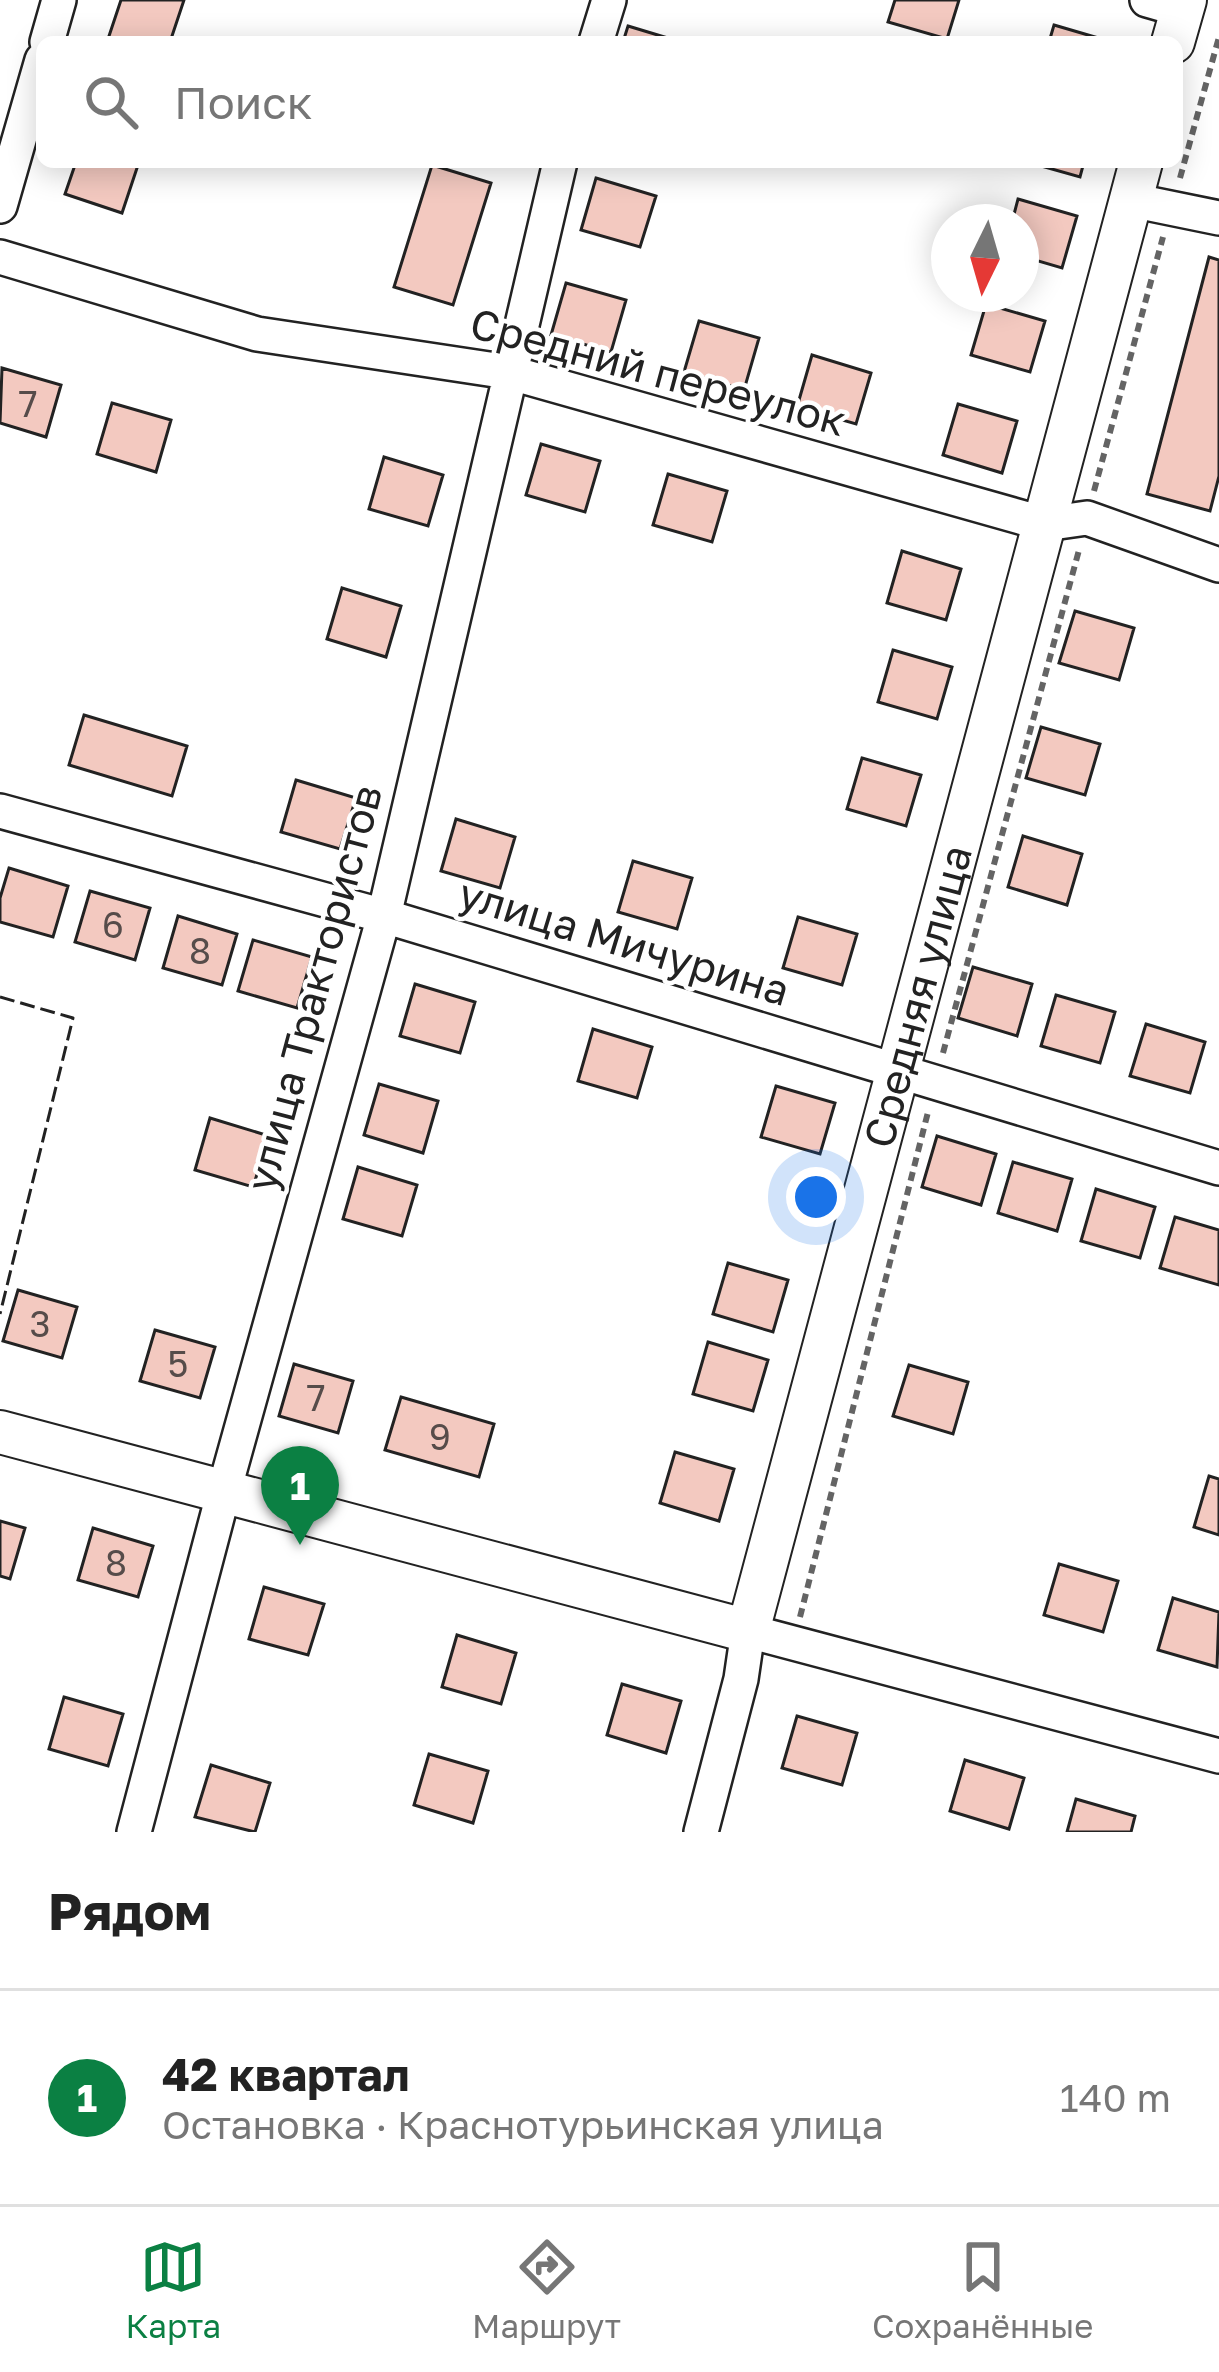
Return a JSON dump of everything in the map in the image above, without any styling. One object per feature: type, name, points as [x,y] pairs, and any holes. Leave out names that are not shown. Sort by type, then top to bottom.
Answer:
[{"type":"main road","name":"Средняя улица","points":[[748,1631],[917,1077],[1045,524],[1148,190]]},
{"type":"main road","points":[[0,1432],[748,1631]]},
{"type":"street","points":[[49,36],[59,0]]},
{"type":"street","points":[[598,36],[609,0]]},
{"type":"street","points":[[0,206],[36,82]]},
{"type":"street","name":"улица Трактористов","points":[[134,1832],[384,916],[559,168]]},
{"type":"street","points":[[1148,190],[1219,218]]},
{"type":"street","name":"Средний переулок","points":[[0,257],[257,334],[508,372],[1045,524],[1087,518],[1219,565]]},
{"type":"street","name":"улица Мичурина","points":[[0,811],[384,916],[1219,1168]]},
{"type":"street","points":[[748,1631],[1219,1756]]},
{"type":"street","name":"Средняя улица","points":[[701,1832],[741,1679],[748,1631]]},
{"type":"path","points":[[1183,115],[1219,38]]},
{"type":"path","points":[[793,1643],[917,1077],[1087,518],[1148,190]]},
{"type":"building","points":[[121,0],[184,0],[172,36],[109,36]]},
{"type":"building","points":[[895,0],[959,0],[948,36],[888,22]]},
{"type":"building","points":[[1054,25],[1092,36],[1051,36]]},
{"type":"building","points":[[628,26],[661,36],[625,36]]},
{"type":"building","points":[[74,168],[137,168],[122,213],[65,194]]},
{"type":"building","points":[[431,168],[491,183],[453,305],[394,287]]},
{"type":"building","points":[[1048,168],[1082,168],[1080,177]]},
{"type":"building","points":[[596,178],[656,196],[640,247],[581,230]]},
{"type":"building","points":[[1039,205],[1077,216],[1062,268],[1039,261]]},
{"type":"building","points":[[1209,257],[1219,260],[1219,476],[1210,511],[1147,494]]},
{"type":"building","points":[[566,283],[626,300],[611,352],[551,335]]},
{"type":"building","points":[[984,312],[1014,312],[1045,321],[1030,372],[971,355]]},
{"type":"building","points":[[699,321],[759,338],[744,390],[684,372]]},
{"type":"building","points":[[812,355],[871,373],[856,424],[797,407]]},
{"type":"building","points":[[2,368],[61,385],[46,437],[0,423]]},
{"type":"building","points":[[112,403],[171,420],[156,472],[97,454]]},
{"type":"building","points":[[958,404],[1017,421],[1002,473],[943,455]]},
{"type":"building","points":[[541,444],[600,461],[585,512],[526,495]]},
{"type":"building","points":[[384,457],[443,475],[428,526],[369,509]]},
{"type":"building","points":[[668,474],[727,491],[712,542],[653,525]]},
{"type":"building","points":[[902,551],[961,569],[946,620],[887,603]]},
{"type":"building","points":[[342,588],[401,606],[386,657],[327,639]]},
{"type":"building","points":[[1075,611],[1134,628],[1119,680],[1059,663]]},
{"type":"building","points":[[893,650],[952,667],[937,719],[878,702]]},
{"type":"building","points":[[84,715],[187,746],[172,796],[69,765]]},
{"type":"building","points":[[1041,727],[1100,744],[1085,795],[1026,778]]},
{"type":"building","points":[[862,758],[921,775],[906,826],[847,809]]},
{"type":"building","points":[[296,780],[356,798],[340,849],[281,832]]},
{"type":"building","points":[[456,819],[515,837],[500,888],[441,871]]},
{"type":"building","points":[[1023,836],[1082,854],[1067,905],[1008,887]]},
{"type":"building","points":[[633,861],[692,878],[677,929],[618,912]]},
{"type":"building","points":[[9,868],[68,886],[53,937],[0,922],[0,898]]},
{"type":"building","points":[[90,891],[150,908],[135,960],[75,942]]},
{"type":"building","points":[[178,916],[237,934],[222,985],[163,968]]},
{"type":"building","points":[[798,917],[857,934],[842,985],[783,968]]},
{"type":"building","points":[[253,940],[312,957],[297,1008],[238,991]]},
{"type":"building","points":[[973,967],[1032,984],[1017,1036],[958,1018]]},
{"type":"building","points":[[415,984],[475,1002],[460,1053],[400,1036]]},
{"type":"building","points":[[1056,995],[1115,1012],[1100,1063],[1041,1046]]},
{"type":"building","points":[[1146,1024],[1205,1042],[1190,1093],[1130,1076]]},
{"type":"building","points":[[593,1029],[652,1047],[637,1098],[578,1081]]},
{"type":"building","points":[[379,1084],[438,1101],[423,1153],[364,1135]]},
{"type":"building","points":[[776,1086],[835,1103],[820,1154],[761,1137]]},
{"type":"building","points":[[210,1118],[269,1136],[253,1187],[195,1170]]},
{"type":"building","points":[[937,1136],[996,1154],[981,1205],[922,1187]]},
{"type":"building","points":[[1013,1162],[1072,1179],[1057,1231],[998,1213]]},
{"type":"building","points":[[358,1167],[417,1185],[402,1236],[343,1219]]},
{"type":"building","points":[[1096,1189],[1155,1207],[1140,1258],[1081,1241]]},
{"type":"building","points":[[1175,1217],[1219,1230],[1219,1285],[1160,1268]]},
{"type":"building","points":[[728,1263],[788,1280],[773,1332],[713,1314]]},
{"type":"building","points":[[18,1290],[77,1307],[62,1358],[3,1341]]},
{"type":"building","points":[[155,1330],[215,1347],[200,1398],[140,1381]]},
{"type":"building","points":[[708,1342],[768,1360],[753,1411],[693,1394]]},
{"type":"building","points":[[294,1364],[353,1381],[338,1433],[279,1416]]},
{"type":"building","points":[[909,1365],[968,1382],[953,1434],[893,1416]]},
{"type":"building","points":[[401,1397],[494,1424],[479,1477],[385,1450]]},
{"type":"building","points":[[675,1452],[734,1469],[719,1521],[660,1503]]},
{"type":"building","points":[[1209,1476],[1219,1479],[1219,1535],[1194,1527]]},
{"type":"building","points":[[0,1521],[25,1528],[10,1579],[0,1576]]},
{"type":"building","points":[[93,1528],[153,1546],[138,1597],[78,1580]]},
{"type":"building","points":[[1059,1564],[1118,1581],[1103,1632],[1044,1615]]},
{"type":"building","points":[[264,1587],[324,1604],[308,1655],[249,1639]]},
{"type":"building","points":[[1173,1598],[1219,1612],[1217,1667],[1158,1650]]},
{"type":"building","points":[[457,1635],[516,1653],[501,1704],[442,1687]]},
{"type":"building","points":[[622,1684],[681,1701],[666,1753],[607,1735]]},
{"type":"building","points":[[64,1697],[123,1714],[108,1766],[49,1749]]},
{"type":"building","points":[[797,1716],[857,1733],[842,1785],[782,1768]]},
{"type":"building","points":[[429,1754],[488,1771],[473,1823],[414,1805]]},
{"type":"building","points":[[965,1760],[1024,1778],[1009,1829],[950,1811]]},
{"type":"building","points":[[211,1765],[270,1783],[255,1832],[195,1817]]},
{"type":"building","points":[[1076,1799],[1135,1816],[1131,1832],[1067,1832]]},
{"type":"fence","points":[[0,997],[73,1018],[0,1314]]},
{"type":"place","name":"42 квартал","points":[[300,1545]]}]
